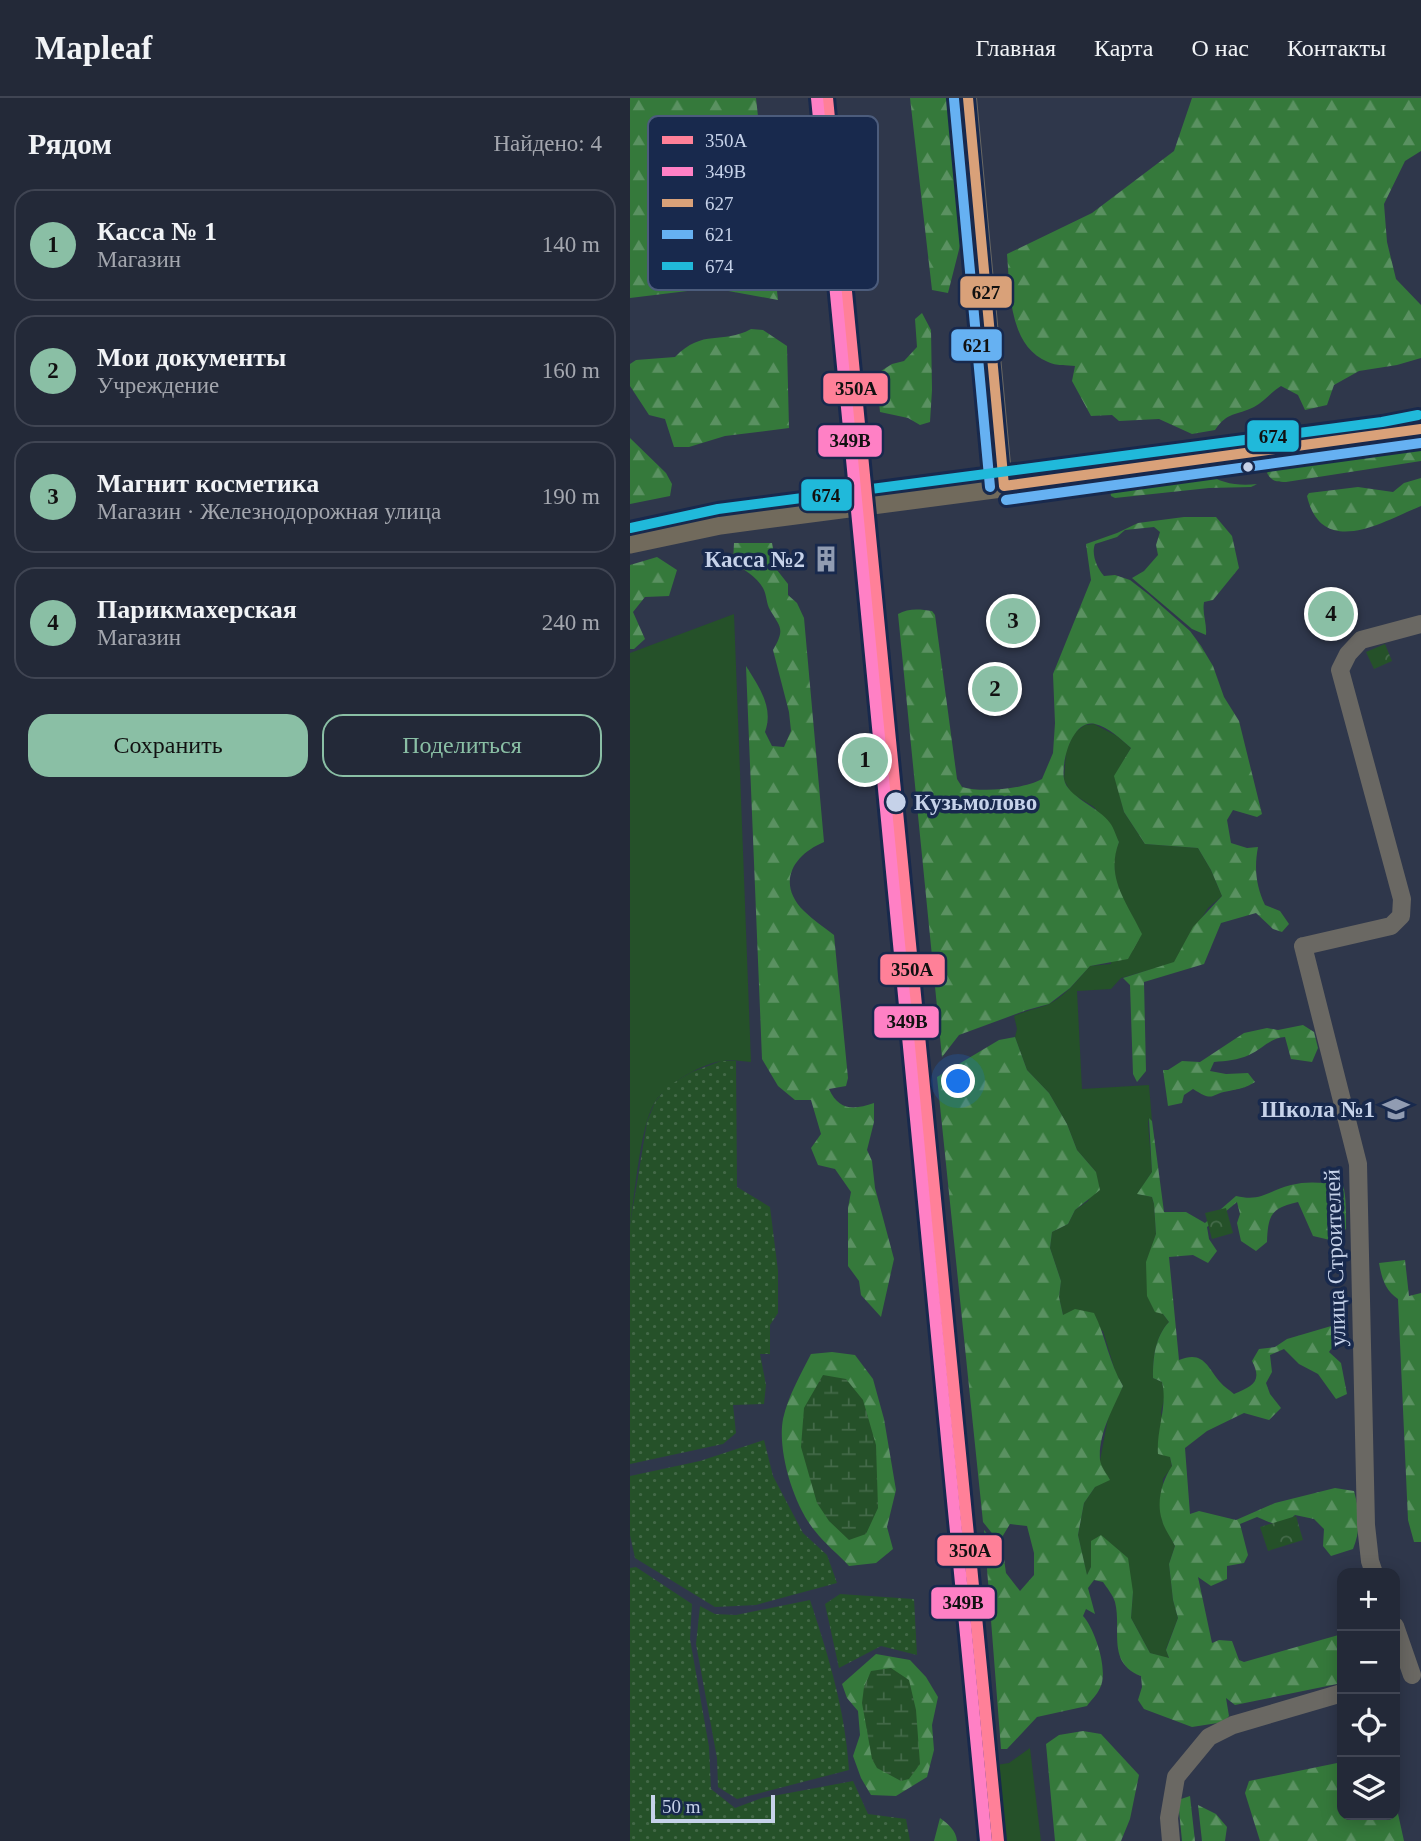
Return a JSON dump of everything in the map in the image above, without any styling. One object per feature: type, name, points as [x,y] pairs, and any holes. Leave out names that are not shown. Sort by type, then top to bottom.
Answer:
[{"type":"main road","points":[[630,542],[720,523],[1421,429]]},
{"type":"street","points":[[968,98],[1004,486]]},
{"type":"street","name":"улица Строителей","points":[[1372,1568],[1366,1525],[1357,1164],[1303,946],[1391,926],[1401,916],[1402,900],[1340,670],[1348,654],[1361,640],[1421,624]]},
{"type":"street","points":[[1396,1631],[1409,1675]]},
{"type":"street","points":[[1171,1841],[1169,1818],[1176,1776],[1209,1737],[1233,1724],[1338,1694]]},
{"type":"green space","points":[[630,98],[756,98],[758,116],[648,116],[648,290],[696,290],[630,298]]},
{"type":"green space","points":[[910,98],[949,98],[965,226],[948,293],[932,290]]},
{"type":"green space","points":[[1192,98],[1421,98],[1421,151],[1405,161],[1384,204],[1387,242],[1396,279],[1421,305],[1421,358],[1359,371],[1334,385],[1327,405],[1305,410],[1298,395],[1281,386],[1258,405],[1228,417],[1215,430],[1192,434],[1159,419],[1119,421],[1112,415],[1091,416],[1072,381],[1075,366],[1048,362],[1035,354],[1025,343],[1014,315],[1007,254],[1092,213],[1174,151]]},
{"type":"green space","points":[[723,290],[777,290],[778,300]]},
{"type":"green space","points":[[922,313],[931,330],[932,390],[930,422],[920,425],[908,418],[880,412],[878,391],[881,371],[904,361],[917,347],[915,319]]},
{"type":"green space","points":[[751,329],[763,330],[787,346],[789,428],[725,436],[689,447],[674,447],[665,419],[649,415],[630,386],[630,364],[636,360],[675,357],[695,343],[741,334]]},
{"type":"green space","points":[[630,438],[666,473],[672,484],[670,496],[630,504]]},
{"type":"green space","points":[[1421,441],[1421,461],[1286,482],[1275,481],[1267,473],[1279,464]]},
{"type":"green space","points":[[1206,472],[1230,483],[1257,484],[1251,487],[1209,488],[1115,498],[1111,496],[1110,490],[1115,484]]},
{"type":"green space","points":[[1421,478],[1421,506],[1356,531],[1340,531],[1326,527],[1315,515],[1307,496],[1309,493],[1358,487],[1393,492],[1404,483]]},
{"type":"green space","points":[[1184,517],[1216,517],[1232,536],[1239,568],[1213,600],[1204,602],[1206,635],[1192,629],[1132,578],[1144,571],[1158,555],[1156,545],[1160,532],[1154,527],[1125,530],[1117,537],[1095,544],[1094,556],[1104,576],[1115,575],[1130,580],[1190,631],[1213,666],[1224,697],[1239,721],[1262,814],[1257,817],[1233,810],[1227,820],[1231,843],[1247,848],[1258,847],[1257,877],[1262,898],[1265,905],[1280,911],[1289,924],[1282,932],[1273,929],[1256,913],[1221,923],[1204,964],[1144,982],[1146,1071],[1137,1082],[1133,1074],[1130,985],[1123,978],[1174,962],[1193,927],[1222,896],[1198,848],[1145,844],[1124,812],[1114,776],[1131,748],[1105,728],[1087,724],[1080,728],[1070,743],[1064,763],[1064,779],[1077,797],[1105,817],[1113,827],[1119,842],[1115,855],[1116,878],[1142,934],[1128,959],[1090,966],[1070,988],[1049,1004],[959,1035],[942,1057],[898,614],[919,609],[932,611],[935,615],[957,779],[962,787],[991,790],[1014,788],[1034,782],[1042,779],[1053,753],[1053,674],[1091,580],[1086,544],[1138,523]]},
{"type":"green space","points":[[734,543],[772,543],[777,570],[788,584],[788,595],[797,603],[804,618],[824,842],[804,854],[797,862],[790,880],[791,890],[807,914],[834,935],[848,1078],[846,1086],[829,1089],[837,1101],[848,1107],[874,1103],[874,1122],[867,1150],[872,1161],[875,1188],[894,1259],[881,1317],[861,1295],[859,1281],[848,1266],[848,1208],[851,1192],[835,1169],[818,1165],[811,1148],[821,1134],[811,1100],[795,1100],[778,1086],[762,1059],[746,666],[764,698],[768,714],[765,732],[772,746],[784,747],[791,731],[789,712],[773,650],[780,629],[760,584],[733,562]]},
{"type":"green space","points":[[657,557],[677,570],[669,596],[645,597],[633,612],[645,639],[634,649],[630,649],[630,565]]},
{"type":"green space","points":[[734,614],[751,1062],[726,1061],[695,1070],[676,1082],[655,1102],[645,1127],[630,1225],[630,653]]},
{"type":"green space","points":[[1385,644],[1392,661],[1374,669],[1366,652]]},
{"type":"green space","points":[[1094,724],[1117,736],[1131,748],[1115,776],[1124,812],[1145,844],[1198,848],[1222,896],[1208,908],[1174,963],[1121,978],[1111,989],[1077,991],[1082,1089],[1149,1085],[1152,1121],[1149,1118],[1148,1123],[1152,1172],[1138,1194],[1152,1197],[1154,1204],[1156,1234],[1149,1258],[1163,1314],[1169,1322],[1156,1348],[1153,1378],[1162,1382],[1165,1396],[1161,1412],[1172,1467],[1163,1479],[1162,1520],[1175,1546],[1169,1564],[1178,1618],[1166,1649],[1169,1659],[1150,1653],[1131,1618],[1133,1592],[1091,1541],[1091,1567],[1087,1576],[1078,1535],[1084,1503],[1095,1487],[1109,1413],[1123,1386],[1116,1374],[1103,1331],[1063,1315],[1059,1297],[1061,1281],[1050,1248],[1052,1232],[1068,1224],[1075,1210],[1088,1201],[1096,1172],[1077,1150],[1067,1124],[1049,1093],[1027,1070],[1015,1037],[1017,1029],[1014,1016],[1053,1002],[1090,966],[1111,964],[1116,882],[1113,858],[1119,842],[1094,807],[1071,793],[1064,780],[1066,751],[1074,733],[1085,725]]},
{"type":"green space","points":[[1303,1025],[1314,1032],[1318,1048],[1312,1062],[1291,1059],[1285,1037],[1280,1038],[1245,1057],[1214,1062],[1210,1071],[1226,1074],[1248,1073],[1255,1082],[1209,1097],[1193,1089],[1184,1095],[1182,1103],[1168,1106],[1163,1070],[1168,1070],[1182,1061],[1200,1062],[1244,1033]]},
{"type":"green space","points":[[1015,1037],[1027,1070],[1049,1093],[1067,1124],[1077,1150],[1096,1172],[1100,1190],[1075,1210],[1068,1224],[1052,1232],[1050,1248],[1061,1281],[1059,1297],[1063,1315],[1075,1309],[1094,1313],[1123,1386],[1101,1441],[1101,1463],[1110,1480],[1095,1487],[1084,1503],[1078,1535],[1087,1575],[1091,1567],[1091,1541],[1101,1535],[1128,1558],[1133,1592],[1131,1618],[1150,1653],[1169,1658],[1166,1650],[1178,1618],[1169,1564],[1175,1546],[1160,1513],[1163,1485],[1172,1466],[1170,1457],[1158,1454],[1163,1391],[1162,1382],[1153,1378],[1156,1348],[1169,1322],[1163,1314],[1155,1312],[1147,1296],[1146,1262],[1156,1234],[1154,1204],[1152,1197],[1137,1194],[1152,1172],[1149,1118],[1152,1121],[1164,1212],[1186,1212],[1205,1223],[1236,1196],[1252,1198],[1295,1184],[1325,1183],[1331,1174],[1338,1170],[1344,1192],[1346,1229],[1330,1240],[1313,1236],[1298,1202],[1282,1207],[1273,1214],[1268,1225],[1267,1242],[1256,1251],[1241,1241],[1237,1223],[1240,1214],[1237,1202],[1207,1227],[1209,1239],[1217,1251],[1208,1263],[1193,1255],[1169,1257],[1179,1360],[1194,1357],[1204,1361],[1222,1384],[1234,1394],[1256,1379],[1252,1361],[1259,1349],[1275,1347],[1287,1339],[1338,1324],[1347,1337],[1337,1340],[1329,1352],[1341,1363],[1347,1394],[1336,1399],[1318,1374],[1299,1364],[1284,1349],[1270,1355],[1272,1372],[1266,1383],[1270,1394],[1281,1408],[1269,1420],[1244,1413],[1207,1431],[1185,1448],[1190,1514],[1199,1511],[1236,1520],[1275,1503],[1335,1488],[1354,1491],[1359,1521],[1353,1549],[1331,1556],[1323,1546],[1324,1529],[1314,1519],[1295,1515],[1277,1524],[1257,1517],[1240,1524],[1248,1555],[1244,1563],[1227,1566],[1227,1579],[1211,1586],[1198,1577],[1212,1643],[1219,1640],[1232,1641],[1239,1660],[1244,1662],[1337,1635],[1337,1684],[1235,1705],[1226,1698],[1229,1716],[1224,1722],[1192,1727],[1144,1709],[1138,1700],[1142,1687],[1141,1676],[1123,1663],[1119,1654],[1114,1599],[1103,1582],[1094,1580],[1088,1588],[1095,1614],[1086,1609],[1083,1616],[1096,1640],[1102,1661],[1099,1691],[1087,1706],[1037,1717],[1007,1749],[1001,1749],[984,1530],[1003,1552],[1006,1573],[1020,1591],[1034,1575],[1034,1553],[1027,1526],[1010,1524],[999,1542],[983,1522],[937,1077],[999,1040]]},
{"type":"green space","points":[[721,1061],[736,1061],[737,1187],[770,1207],[778,1271],[778,1313],[770,1325],[770,1354],[760,1354],[766,1385],[764,1404],[733,1405],[736,1433],[723,1444],[630,1464],[630,1225],[647,1122],[655,1102],[668,1086],[692,1072]]},
{"type":"green space","points":[[1226,1208],[1233,1233],[1212,1239],[1205,1213]]},
{"type":"green space","points":[[1405,1260],[1409,1296],[1421,1293],[1421,1542],[1414,1542],[1408,1520],[1398,1299],[1385,1284],[1379,1263]]},
{"type":"green space","points":[[832,1352],[855,1355],[873,1379],[884,1419],[896,1490],[887,1527],[893,1549],[876,1563],[849,1566],[819,1536],[800,1507],[785,1462],[783,1419],[791,1394],[811,1354]]},
{"type":"green space","points":[[823,1375],[846,1379],[863,1400],[876,1445],[878,1508],[866,1534],[849,1540],[829,1521],[817,1503],[801,1447],[804,1408]]},
{"type":"green space","points":[[764,1440],[773,1476],[803,1533],[827,1555],[837,1583],[756,1605],[715,1607],[635,1558],[630,1535],[630,1476],[700,1461]]},
{"type":"green space","points":[[1296,1516],[1303,1540],[1268,1551],[1260,1527]]},
{"type":"green space","points":[[636,1567],[692,1604],[690,1639],[709,1747],[711,1789],[735,1808],[762,1798],[853,1781],[868,1814],[906,1819],[910,1841],[630,1841],[630,1568]]},
{"type":"green space","points":[[840,1594],[914,1599],[917,1655],[881,1646],[839,1668],[825,1604]]},
{"type":"green space","points":[[810,1600],[840,1705],[849,1770],[737,1799],[718,1787],[717,1758],[696,1644],[700,1606],[715,1614],[736,1615]]},
{"type":"green space","points":[[876,1654],[910,1660],[926,1677],[938,1697],[932,1725],[934,1750],[927,1777],[896,1796],[871,1795],[861,1778],[853,1756],[860,1735],[858,1711],[847,1698],[842,1684]]},
{"type":"green space","points":[[891,1668],[909,1680],[916,1710],[920,1764],[909,1779],[901,1781],[877,1768],[872,1759],[862,1703],[864,1687],[871,1671]]},
{"type":"green space","points":[[1083,1731],[1101,1734],[1139,1775],[1130,1819],[1121,1841],[1055,1841],[1046,1744],[1059,1735]]},
{"type":"green space","points":[[1030,1748],[1041,1841],[1003,1841],[996,1765],[1009,1763]]},
{"type":"green space","points":[[1337,1763],[1337,1820],[1399,1820],[1404,1841],[1260,1841],[1245,1793],[1249,1781]]},
{"type":"green space","points":[[1190,1796],[1195,1841],[1182,1841],[1178,1800]]},
{"type":"green space","points":[[1198,1805],[1216,1814],[1227,1827],[1225,1841],[1202,1841]]},
{"type":"green space","points":[[940,1818],[953,1830],[957,1841],[934,1841]]},
{"type":"transit line","name":"349В","points":[[817,98],[819,116]]},
{"type":"transit line","name":"350А","points":[[827,98],[829,116]]},
{"type":"transit line","name":"627","points":[[968,98],[1004,486]]},
{"type":"transit line","name":"621","points":[[954,99],[990,487]]},
{"type":"transit line","name":"349В","points":[[836,290],[986,1841]]},
{"type":"transit line","name":"350А","points":[[846,290],[998,1841]]},
{"type":"transit line","name":"674","points":[[630,528],[718,509],[1382,422],[1418,415]]},
{"type":"transit line","name":"627","points":[[1004,486],[1421,429]]},
{"type":"transit line","name":"621","points":[[1006,500],[1421,443]]},
{"type":"place","name":"Касса №2","points":[[826,559]]},
{"type":"place","name":"Парикмахерская","points":[[1331,614]]},
{"type":"place","name":"Магнит косметика","points":[[1013,621]]},
{"type":"place","name":"Мои документы","points":[[995,689]]},
{"type":"place","name":"Касса № 1","points":[[865,760]]},
{"type":"place","name":"Кузьмолово","points":[[896,802]]},
{"type":"place","name":"Школа №1","points":[[1396,1109]]}]
